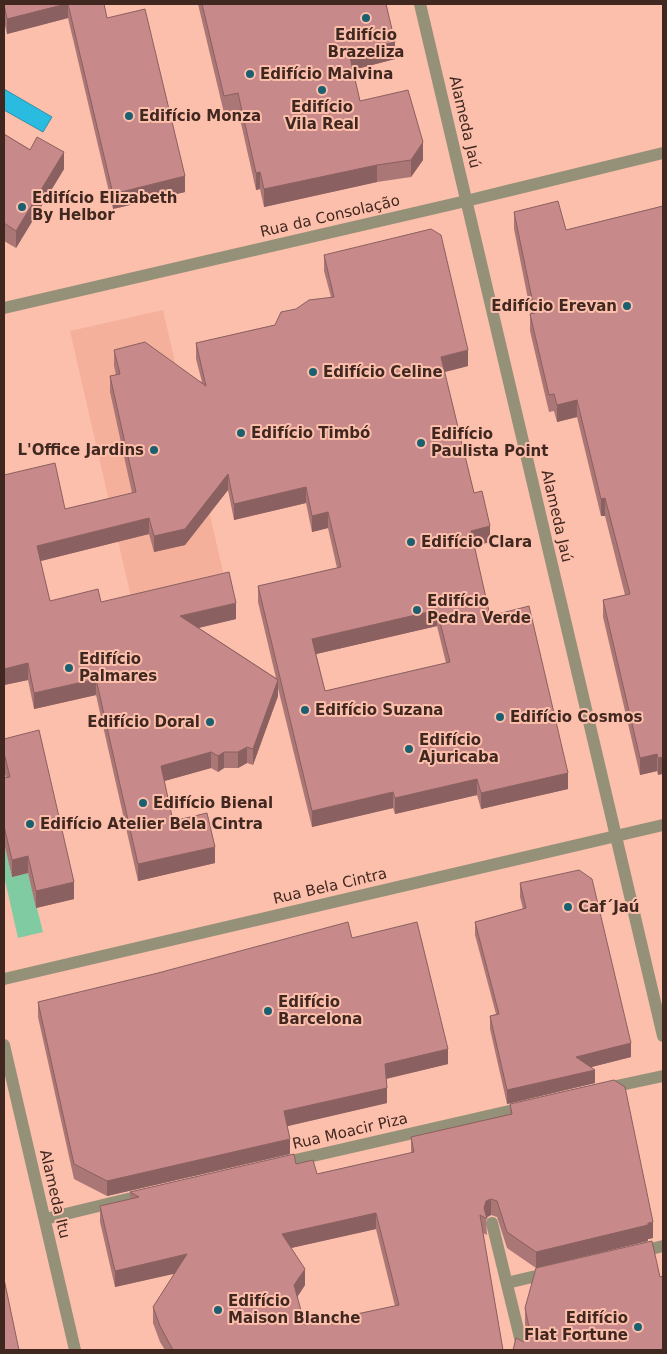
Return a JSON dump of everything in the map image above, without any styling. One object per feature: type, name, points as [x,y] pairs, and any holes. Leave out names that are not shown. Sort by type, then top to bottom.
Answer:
[{"type":"street","name":"Alameda Jaú","points":[[420,4],[663,1036]]},
{"type":"street","name":"Rua da Consolação","points":[[4,308],[466,201],[663,152]]},
{"type":"street","name":"Rua Bela Cintra","points":[[4,979],[663,825]]},
{"type":"street","name":"Alameda Itu","points":[[4,1045],[75,1350]]},
{"type":"street","points":[[592,1092],[663,1076]]},
{"type":"street","name":"Rua Moacir Piza","points":[[262,1168],[544,1103]]},
{"type":"street","points":[[44,1218],[155,1193]]},
{"type":"street","points":[[492,1224],[523,1350]]},
{"type":"street","points":[[626,1255],[663,1246]]},
{"type":"street","points":[[507,1283],[561,1270]]},
{"type":"shaded area","points":[[163,310],[227,589],[134,610],[70,331]]},
{"type":"green space","points":[[4,843],[12,877],[28,873],[43,932],[18,938],[4,876]]},
{"type":"water","points":[[4,89],[52,117],[43,132],[4,110]]},
{"type":"building","points":[[4,4],[66,4],[7,19]]},
{"type":"building","name":"Edifício Monza","points":[[68,4],[104,4],[107,18],[145,9],[185,176],[113,194]]},
{"type":"building","points":[[202,4],[386,4],[395,42],[349,53],[360,101],[408,90],[423,142],[411,160],[377,165],[264,189],[260,172],[256,173],[238,93],[224,96]]},
{"type":"building","name":"Edifício Elizabeth By Helbor","points":[[4,134],[30,150],[37,137],[64,152],[16,231],[4,223]]},
{"type":"building","points":[[558,201],[566,230],[663,206],[663,757],[658,758],[657,754],[640,758],[603,600],[630,594],[605,498],[601,499],[577,400],[557,405],[554,394],[549,395],[530,314],[535,313],[514,212]]},
{"type":"building","points":[[431,229],[441,235],[468,350],[441,357],[474,493],[482,491],[490,526],[471,531],[490,616],[529,606],[568,773],[481,793],[477,779],[395,798],[393,792],[312,811],[258,586],[341,567],[328,512],[312,516],[306,487],[234,504],[228,474],[185,529],[154,536],[149,518],[37,546],[50,601],[98,589],[101,602],[229,572],[236,603],[180,616],[278,680],[253,749],[247,747],[238,752],[224,752],[218,756],[211,752],[161,766],[173,821],[207,813],[215,847],[138,864],[96,679],[34,693],[28,663],[4,669],[4,475],[55,463],[65,509],[136,492],[110,376],[120,374],[114,350],[145,342],[206,386],[196,343],[275,325],[281,312],[296,309],[309,300],[334,297],[324,255]],"holes":[[[437,610],[450,662],[325,691],[312,639]]]},
{"type":"building","name":"Edifício Atelier Bela Cintra","points":[[39,730],[74,882],[36,891],[28,856],[12,860],[4,826],[4,778],[10,777],[4,753],[4,739]]},
{"type":"building","points":[[579,870],[592,879],[631,1043],[576,1057],[595,1070],[507,1090],[490,1016],[499,1014],[475,922],[526,908],[520,883]]},
{"type":"building","points":[[348,922],[352,938],[417,922],[448,1049],[385,1064],[387,1088],[284,1111],[290,1139],[107,1181],[74,1164],[38,1002],[158,973]]},
{"type":"building","points":[[614,1080],[625,1087],[653,1222],[648,1223],[648,1225],[536,1252],[507,1232],[497,1201],[491,1199],[486,1201],[484,1208],[487,1219],[480,1215],[503,1350],[173,1350],[160,1326],[153,1307],[187,1254],[115,1271],[100,1206],[139,1197],[130,1192],[294,1154],[296,1164],[313,1160],[317,1174],[414,1152],[411,1137],[512,1114],[510,1104]],"holes":[[[376,1213],[399,1305],[305,1325],[294,1285],[305,1269],[282,1234]]]},
{"type":"building","points":[[652,1241],[660,1277],[663,1276],[663,1350],[513,1350],[516,1338],[524,1342],[531,1336],[525,1308],[536,1268]]},
{"type":"building","points":[[4,1279],[19,1350],[4,1350]]},
{"type":"place","name":"Edifício Brazeliza","points":[[366,18]]},
{"type":"place","name":"Edifício Malvina","points":[[250,74]]},
{"type":"place","name":"Edifício Vila Real","points":[[322,90]]},
{"type":"place","name":"Edifício Monza","points":[[129,116]]},
{"type":"place","name":"Edifício Elizabeth By Helbor","points":[[22,207]]},
{"type":"place","name":"Edifício Erevan","points":[[627,306]]},
{"type":"place","name":"Edifício Celine","points":[[313,372]]},
{"type":"place","name":"Edifício Timbó","points":[[241,433]]},
{"type":"place","name":"Edifício Paulista Point","points":[[421,443]]},
{"type":"place","name":"L'Office Jardins","points":[[154,450]]},
{"type":"place","name":"Edifício Clara","points":[[411,542]]},
{"type":"place","name":"Edifício Pedra Verde","points":[[417,610]]},
{"type":"place","name":"Edifício Palmares","points":[[69,668]]},
{"type":"place","name":"Edifício Suzana","points":[[305,710]]},
{"type":"place","name":"Edifício Cosmos","points":[[500,717]]},
{"type":"place","name":"Edifício Doral","points":[[210,722]]},
{"type":"place","name":"Edifício Ajuricaba","points":[[409,749]]},
{"type":"place","name":"Edifício Bienal","points":[[143,803]]},
{"type":"place","name":"Edifício Atelier Bela Cintra","points":[[30,824]]},
{"type":"place","name":"Caf´Jaú","points":[[568,907]]},
{"type":"place","name":"Edifício Barcelona","points":[[268,1011]]},
{"type":"place","name":"Edifício Maison Blanche","points":[[218,1310]]},
{"type":"place","name":"Edifício Flat Fortune","points":[[638,1327]]}]
